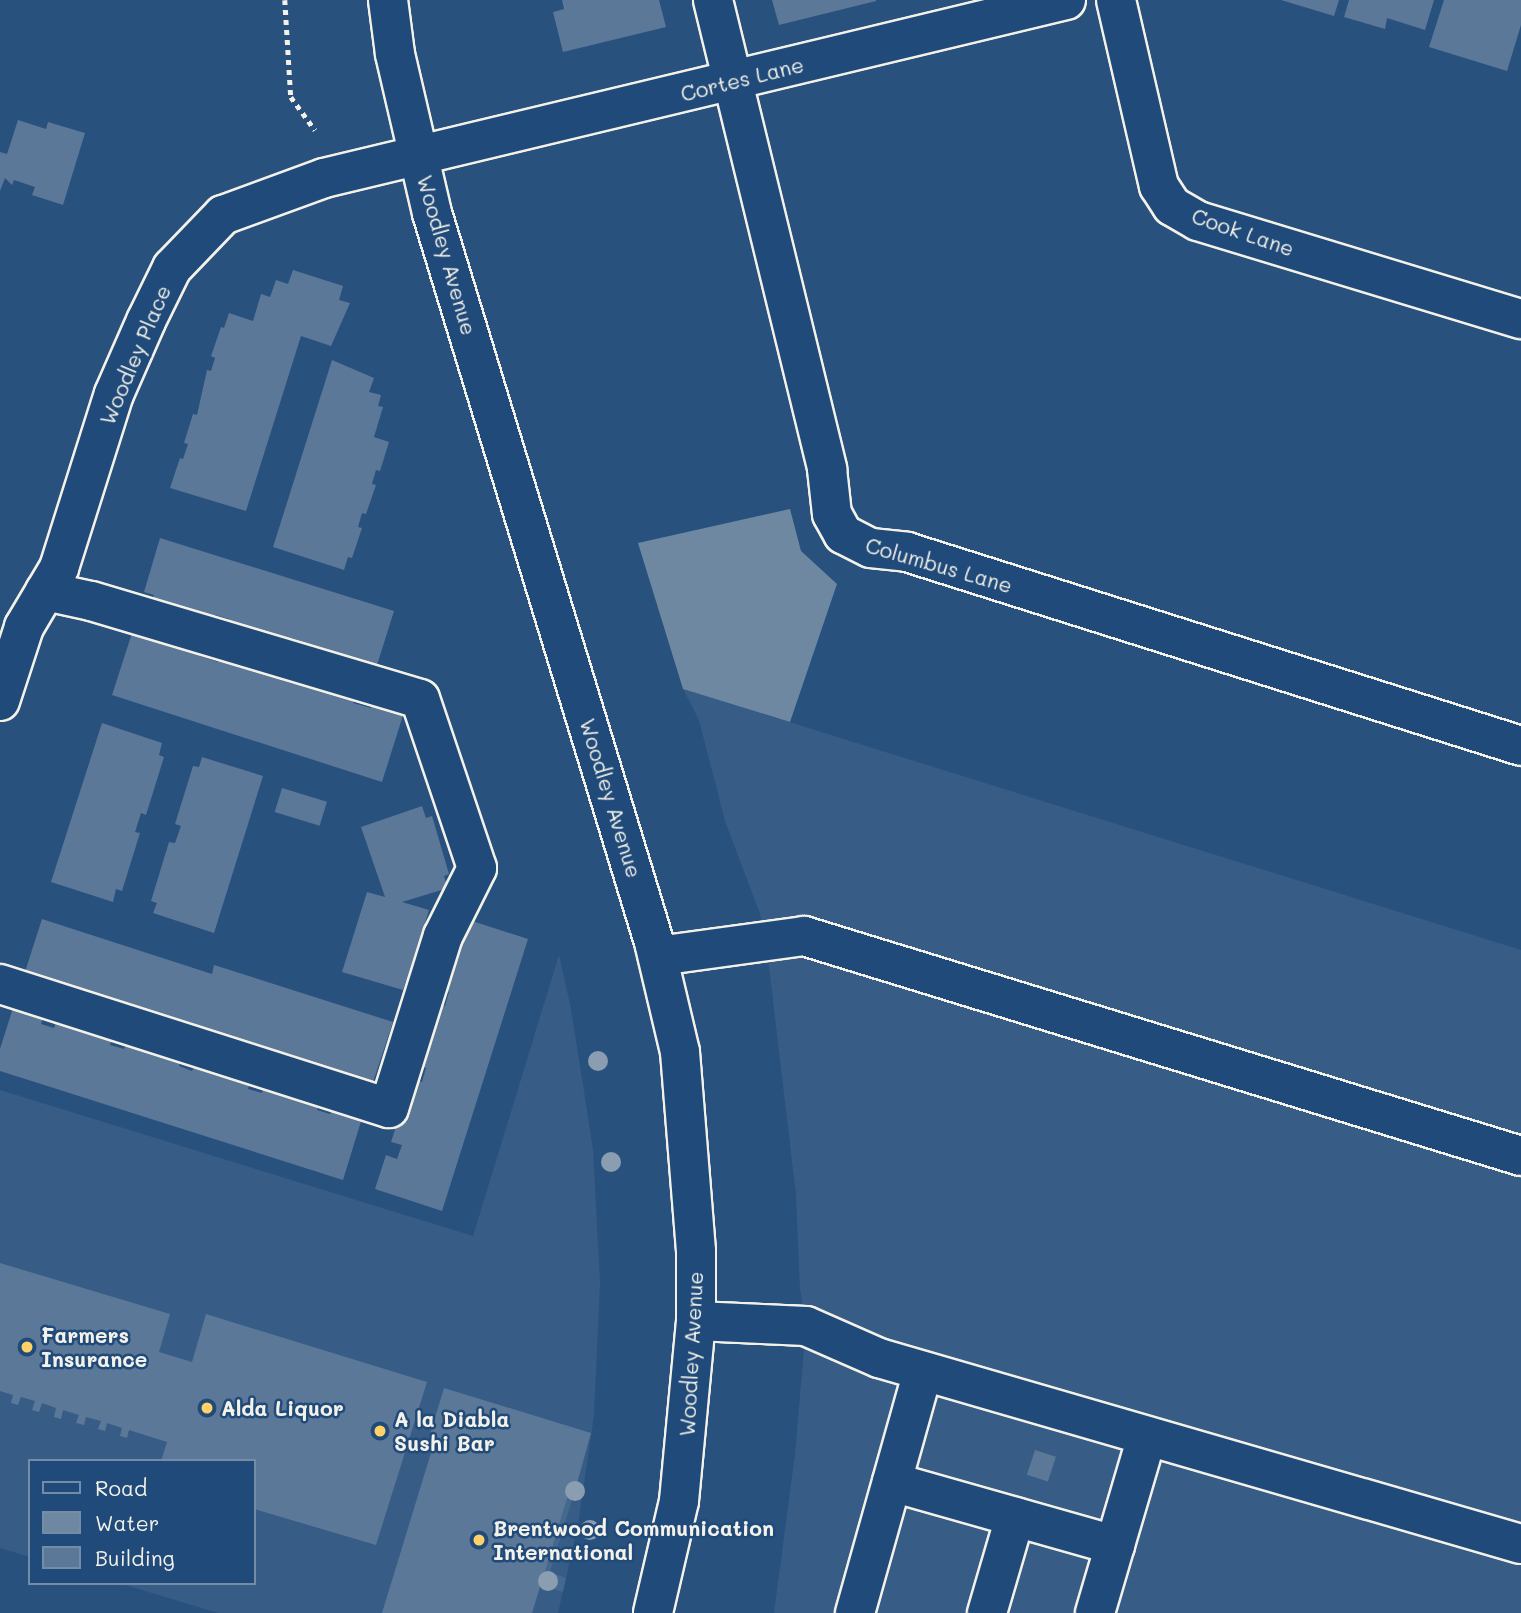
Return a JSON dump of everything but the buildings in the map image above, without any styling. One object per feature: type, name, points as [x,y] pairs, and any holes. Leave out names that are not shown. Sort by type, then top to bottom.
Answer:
[{"type":"street","name":"Woodley Avenue","points":[[388,0],[395,54],[418,157],[447,264],[659,957],[680,1052],[696,1251],[696,1321],[679,1501],[653,1613]]},
{"type":"street","name":"Columbus Lane","points":[[713,0],[827,469],[832,514],[843,534],[870,548],[906,552],[1521,746]]},
{"type":"street","name":"Cortes Lane","points":[[418,157],[1066,0]]},
{"type":"street","name":"Cook Lane","points":[[1116,0],[1159,186],[1172,205],[1198,221],[1521,319]]},
{"type":"street","name":"Woodley Place","points":[[0,701],[23,627],[59,568],[114,394],[172,268],[223,215],[324,178],[418,157]]},
{"type":"street","points":[[0,984],[389,1108],[443,936],[477,869],[420,699],[91,601],[45,591]]},
{"type":"street","points":[[659,957],[804,936],[1521,1156]]},
{"type":"street","points":[[696,1321],[806,1325],[879,1358],[1521,1544]]},
{"type":"street","points":[[855,1613],[923,1371]]},
{"type":"street","points":[[1095,1613],[1147,1436]]},
{"type":"street","points":[[892,1482],[1115,1545]]},
{"type":"street","points":[[987,1613],[1015,1517]]},
{"type":"path","points":[[285,0],[291,97],[315,130]]},
{"type":"shaded area","points":[[683,689],[1521,950],[1521,1613],[774,1613],[795,1454],[806,1326],[800,1289],[796,1195],[766,941],[760,914],[725,821],[699,720]]},
{"type":"shaded area","points":[[559,955],[571,1009],[593,1149],[600,1283],[594,1415],[578,1525],[558,1613],[218,1613],[126,1585],[256,1585],[256,1459],[28,1459],[28,1556],[0,1548],[0,1090],[473,1236]]},
{"type":"shaded area","points":[[571,1486],[576,1487],[550,1572],[566,1578],[563,1592],[540,1585]]},
{"type":"water","points":[[790,509],[801,551],[837,584],[790,722],[683,689],[638,543]]},
{"type":"place","name":"Farmers Insurance","points":[[27,1347]]},
{"type":"place","name":"Alda Liquor","points":[[207,1408]]},
{"type":"place","name":"A la Diabla Sushi Bar","points":[[380,1431]]},
{"type":"place","name":"Brentwood Communication International","points":[[479,1540]]}]
